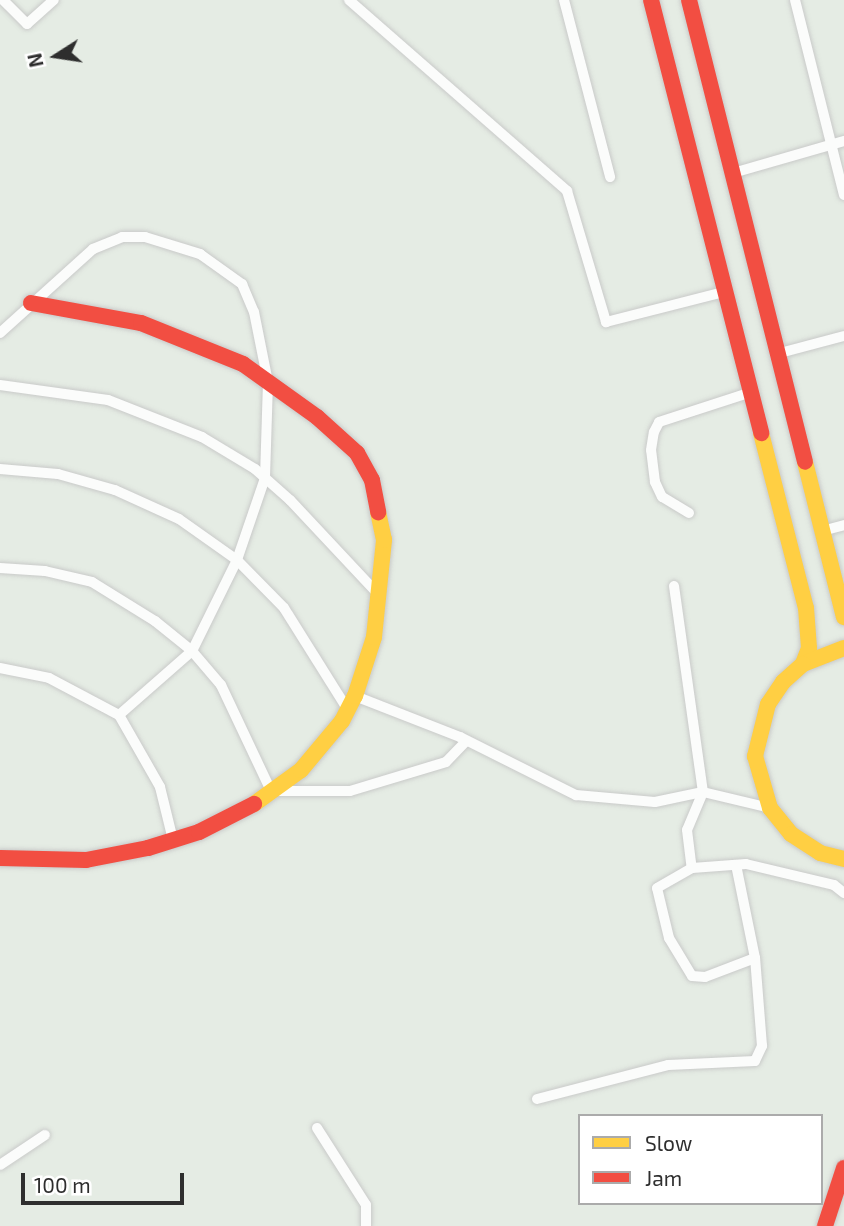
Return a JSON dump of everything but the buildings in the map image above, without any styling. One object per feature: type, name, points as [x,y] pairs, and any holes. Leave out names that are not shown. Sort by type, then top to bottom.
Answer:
[{"type":"main road","points":[[651,0],[748,393],[806,608],[809,648],[803,664],[768,704],[758,729],[759,783],[770,808],[791,834],[820,853],[844,859]]},
{"type":"main road","points":[[689,0],[780,353],[844,617]]},
{"type":"main road","points":[[0,858],[86,860],[173,840],[199,832],[271,791],[301,770],[351,703],[374,637],[378,594],[382,514],[367,471],[357,453],[337,433],[243,364],[141,323],[31,303]]},
{"type":"main road","points":[[803,664],[844,649]]},
{"type":"main road","points":[[825,1226],[844,1168]]},
{"type":"street","points":[[3,0],[27,23],[54,0]]},
{"type":"street","points":[[349,0],[566,191],[606,322],[724,292]]},
{"type":"street","points":[[564,0],[610,177]]},
{"type":"street","points":[[794,0],[844,195]]},
{"type":"street","points":[[733,173],[844,141]]},
{"type":"street","points":[[0,333],[31,303],[108,240],[145,237],[200,254],[230,272],[248,295],[268,382],[265,478],[237,560],[192,651],[119,715]]},
{"type":"street","points":[[780,353],[844,336]]},
{"type":"street","points":[[0,385],[76,392],[148,413],[202,437],[265,478],[378,594]]},
{"type":"street","points":[[689,513],[662,497],[651,450],[654,432],[659,422],[748,393]]},
{"type":"street","points":[[0,469],[58,474],[116,489],[179,519],[237,560],[284,608],[351,703],[466,741],[576,794],[655,802],[703,792],[770,808]]},
{"type":"street","points":[[822,531],[844,525]]},
{"type":"street","points":[[0,568],[45,570],[92,582],[155,621],[192,651],[221,685],[271,791],[350,791],[446,762],[466,741]]},
{"type":"street","points":[[674,586],[703,792],[687,830],[692,868]]},
{"type":"street","points":[[0,668],[49,678],[119,715],[160,787],[173,840]]},
{"type":"street","points":[[537,1099],[668,1065],[755,1061],[762,1046],[755,958],[736,865]]},
{"type":"street","points":[[755,958],[705,977],[685,971],[657,902],[657,888],[692,868],[756,865],[834,885],[844,893]]},
{"type":"street","points":[[317,1128],[366,1206],[366,1226]]},
{"type":"street","points":[[0,1165],[45,1135]]},
{"type":"traffic: slow","points":[[761,433],[806,608],[809,648],[803,664]]},
{"type":"traffic: slow","points":[[805,462],[844,617]]},
{"type":"traffic: slow","points":[[254,804],[301,770],[342,721],[355,696],[374,637],[384,540],[378,512]]},
{"type":"traffic: slow","points":[[844,648],[803,664],[783,682],[768,704],[755,756],[770,808],[791,834],[820,853],[844,859]]},
{"type":"traffic: jam","points":[[651,0],[761,433]]},
{"type":"traffic: jam","points":[[689,0],[805,462]]},
{"type":"traffic: jam","points":[[31,303],[141,323],[243,364],[317,417],[357,453],[372,480],[378,512]]},
{"type":"traffic: jam","points":[[0,858],[86,860],[148,848],[199,832],[254,804]]},
{"type":"traffic: jam","points":[[825,1226],[844,1168]]}]
